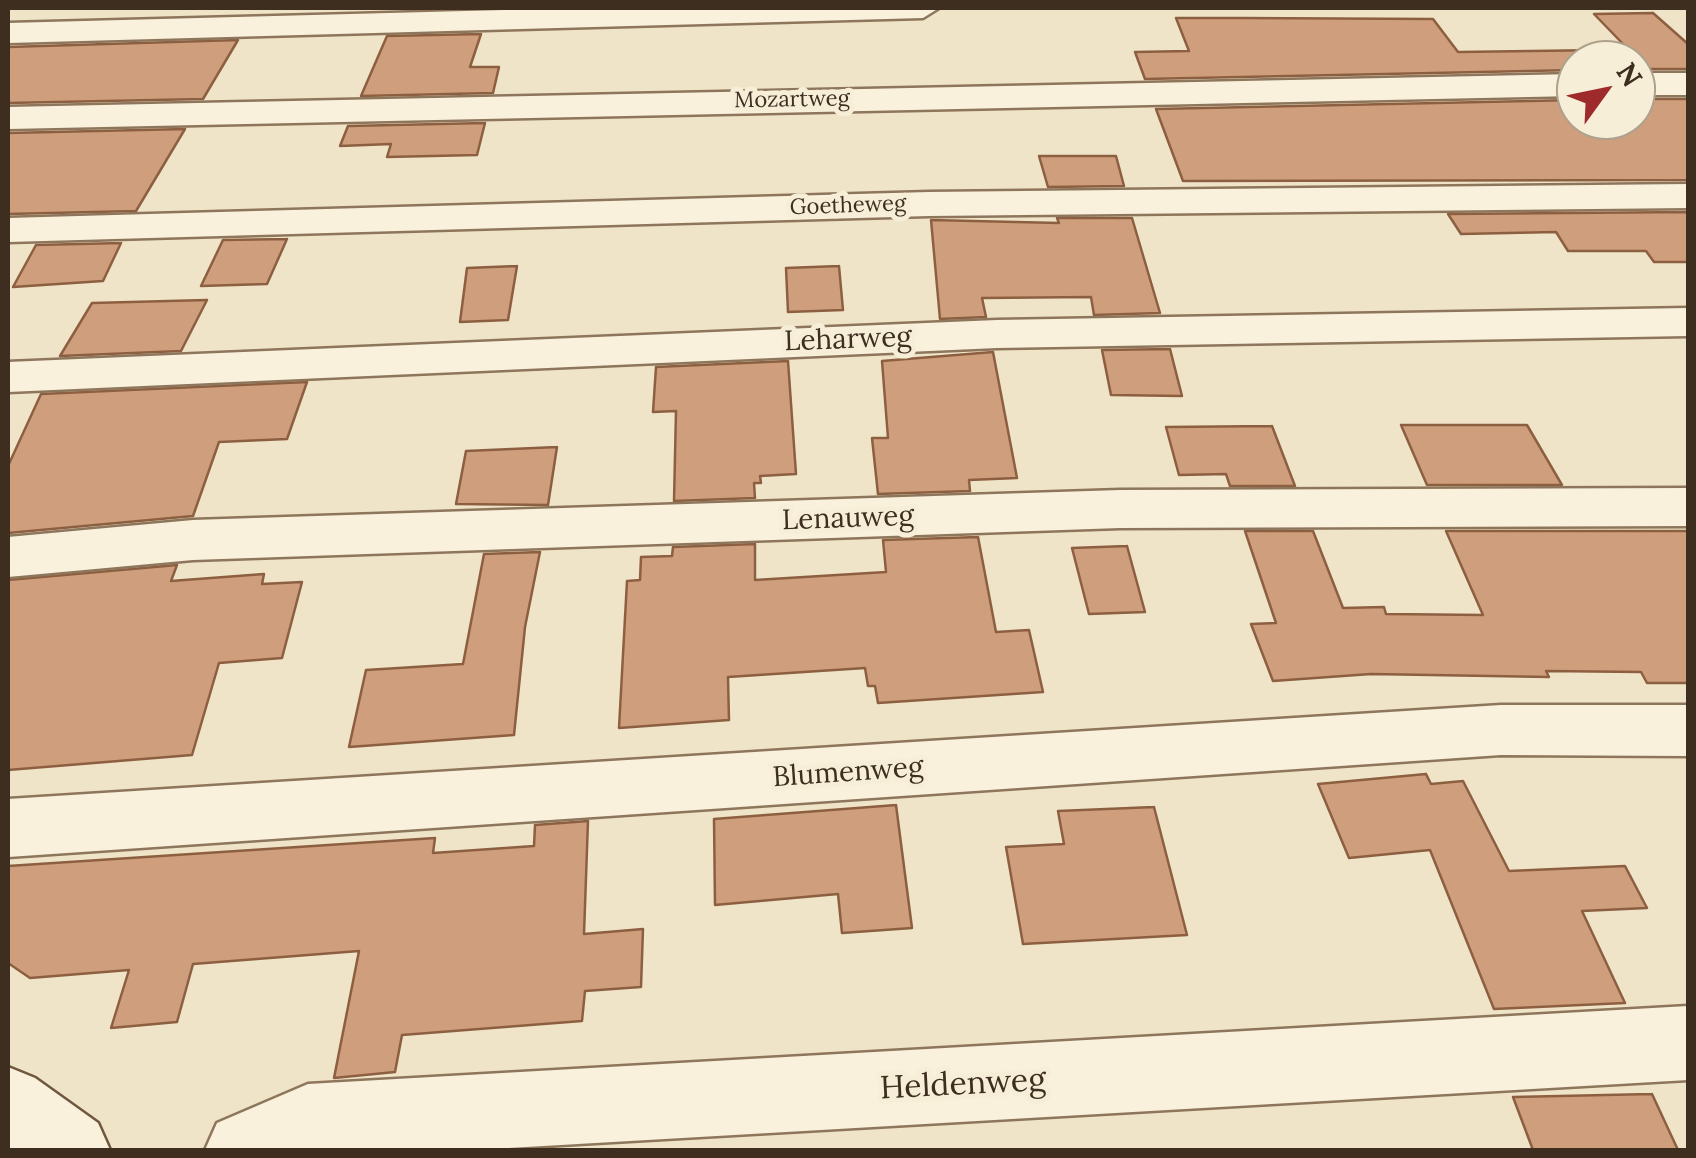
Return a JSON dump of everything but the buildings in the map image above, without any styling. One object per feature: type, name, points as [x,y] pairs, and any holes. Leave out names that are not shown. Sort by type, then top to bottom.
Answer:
[{"type":"street","points":[[8,33],[923,8]]},
{"type":"street","points":[[1656,84],[1688,84]]},
{"type":"street","name":"Mozartweg","points":[[8,118],[1556,86]]},
{"type":"street","name":"Goetheweg","points":[[8,230],[929,204],[1688,196]]},
{"type":"street","name":"Leharweg","points":[[8,377],[996,334],[1688,322]]},
{"type":"street","name":"Lenauweg","points":[[8,557],[193,540],[1100,510],[1688,507]]},
{"type":"street","name":"Blumenweg","points":[[8,828],[1500,730],[1688,730]]},
{"type":"street","name":"Heldenweg","points":[[244,1150],[308,1122],[1688,1043]]},
{"type":"street","points":[[8,1105],[71,1150]]}]
